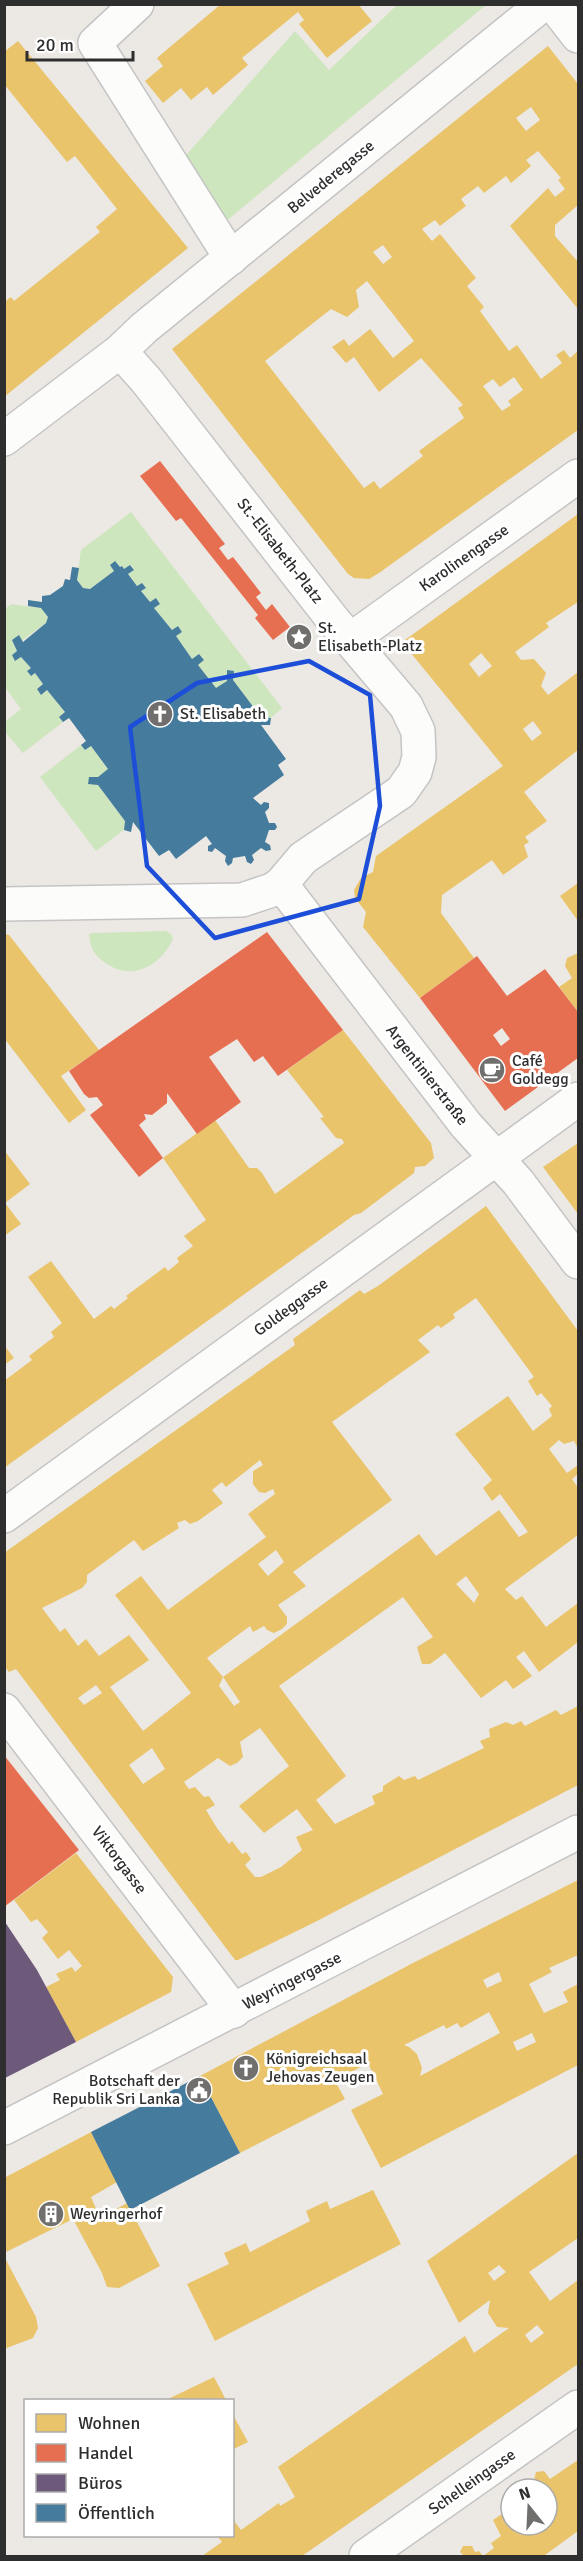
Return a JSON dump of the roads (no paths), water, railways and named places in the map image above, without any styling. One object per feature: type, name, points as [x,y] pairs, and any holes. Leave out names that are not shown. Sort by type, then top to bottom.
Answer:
[{"type":"street","points":[[137,4],[95,44],[231,258]]},
{"type":"street","name":"Belvederegasse","points":[[120,351],[543,4]]},
{"type":"street","points":[[553,4],[579,36]]},
{"type":"street","points":[[4,438],[120,351]]},
{"type":"street","name":"St.-Elisabeth-Platz","points":[[4,904],[242,900],[261,895],[280,884],[303,858],[401,792],[416,772],[418,731],[406,706],[350,640],[120,351]]},
{"type":"street","name":"Karolinengasse","points":[[350,640],[579,476]]},
{"type":"street","name":"Argentinierstraße","points":[[280,884],[466,1125],[518,1182],[579,1262]]},
{"type":"street","name":"Goldeggasse","points":[[4,1516],[579,1099]]},
{"type":"street","name":"Viktorgasse","points":[[4,1710],[234,2011]]},
{"type":"street","name":"Weyringergasse","points":[[4,2128],[579,1832]]},
{"type":"street","name":"Schelleingasse","points":[[366,2556],[579,2407]]},
{"type":"place","name":"St. Elisabeth-Platz","points":[[299,637]]},
{"type":"place","name":"St. Elisabeth","points":[[160,714]]},
{"type":"place","name":"Café Goldegg","points":[[492,1070]]},
{"type":"place","name":"Königreichsaal Jehovas Zeugen","points":[[246,2068]]},
{"type":"place","name":"Botschaft der Republik Sri Lanka","points":[[199,2090]]},
{"type":"place","name":"Weyringerhof","points":[[51,2214]]}]
